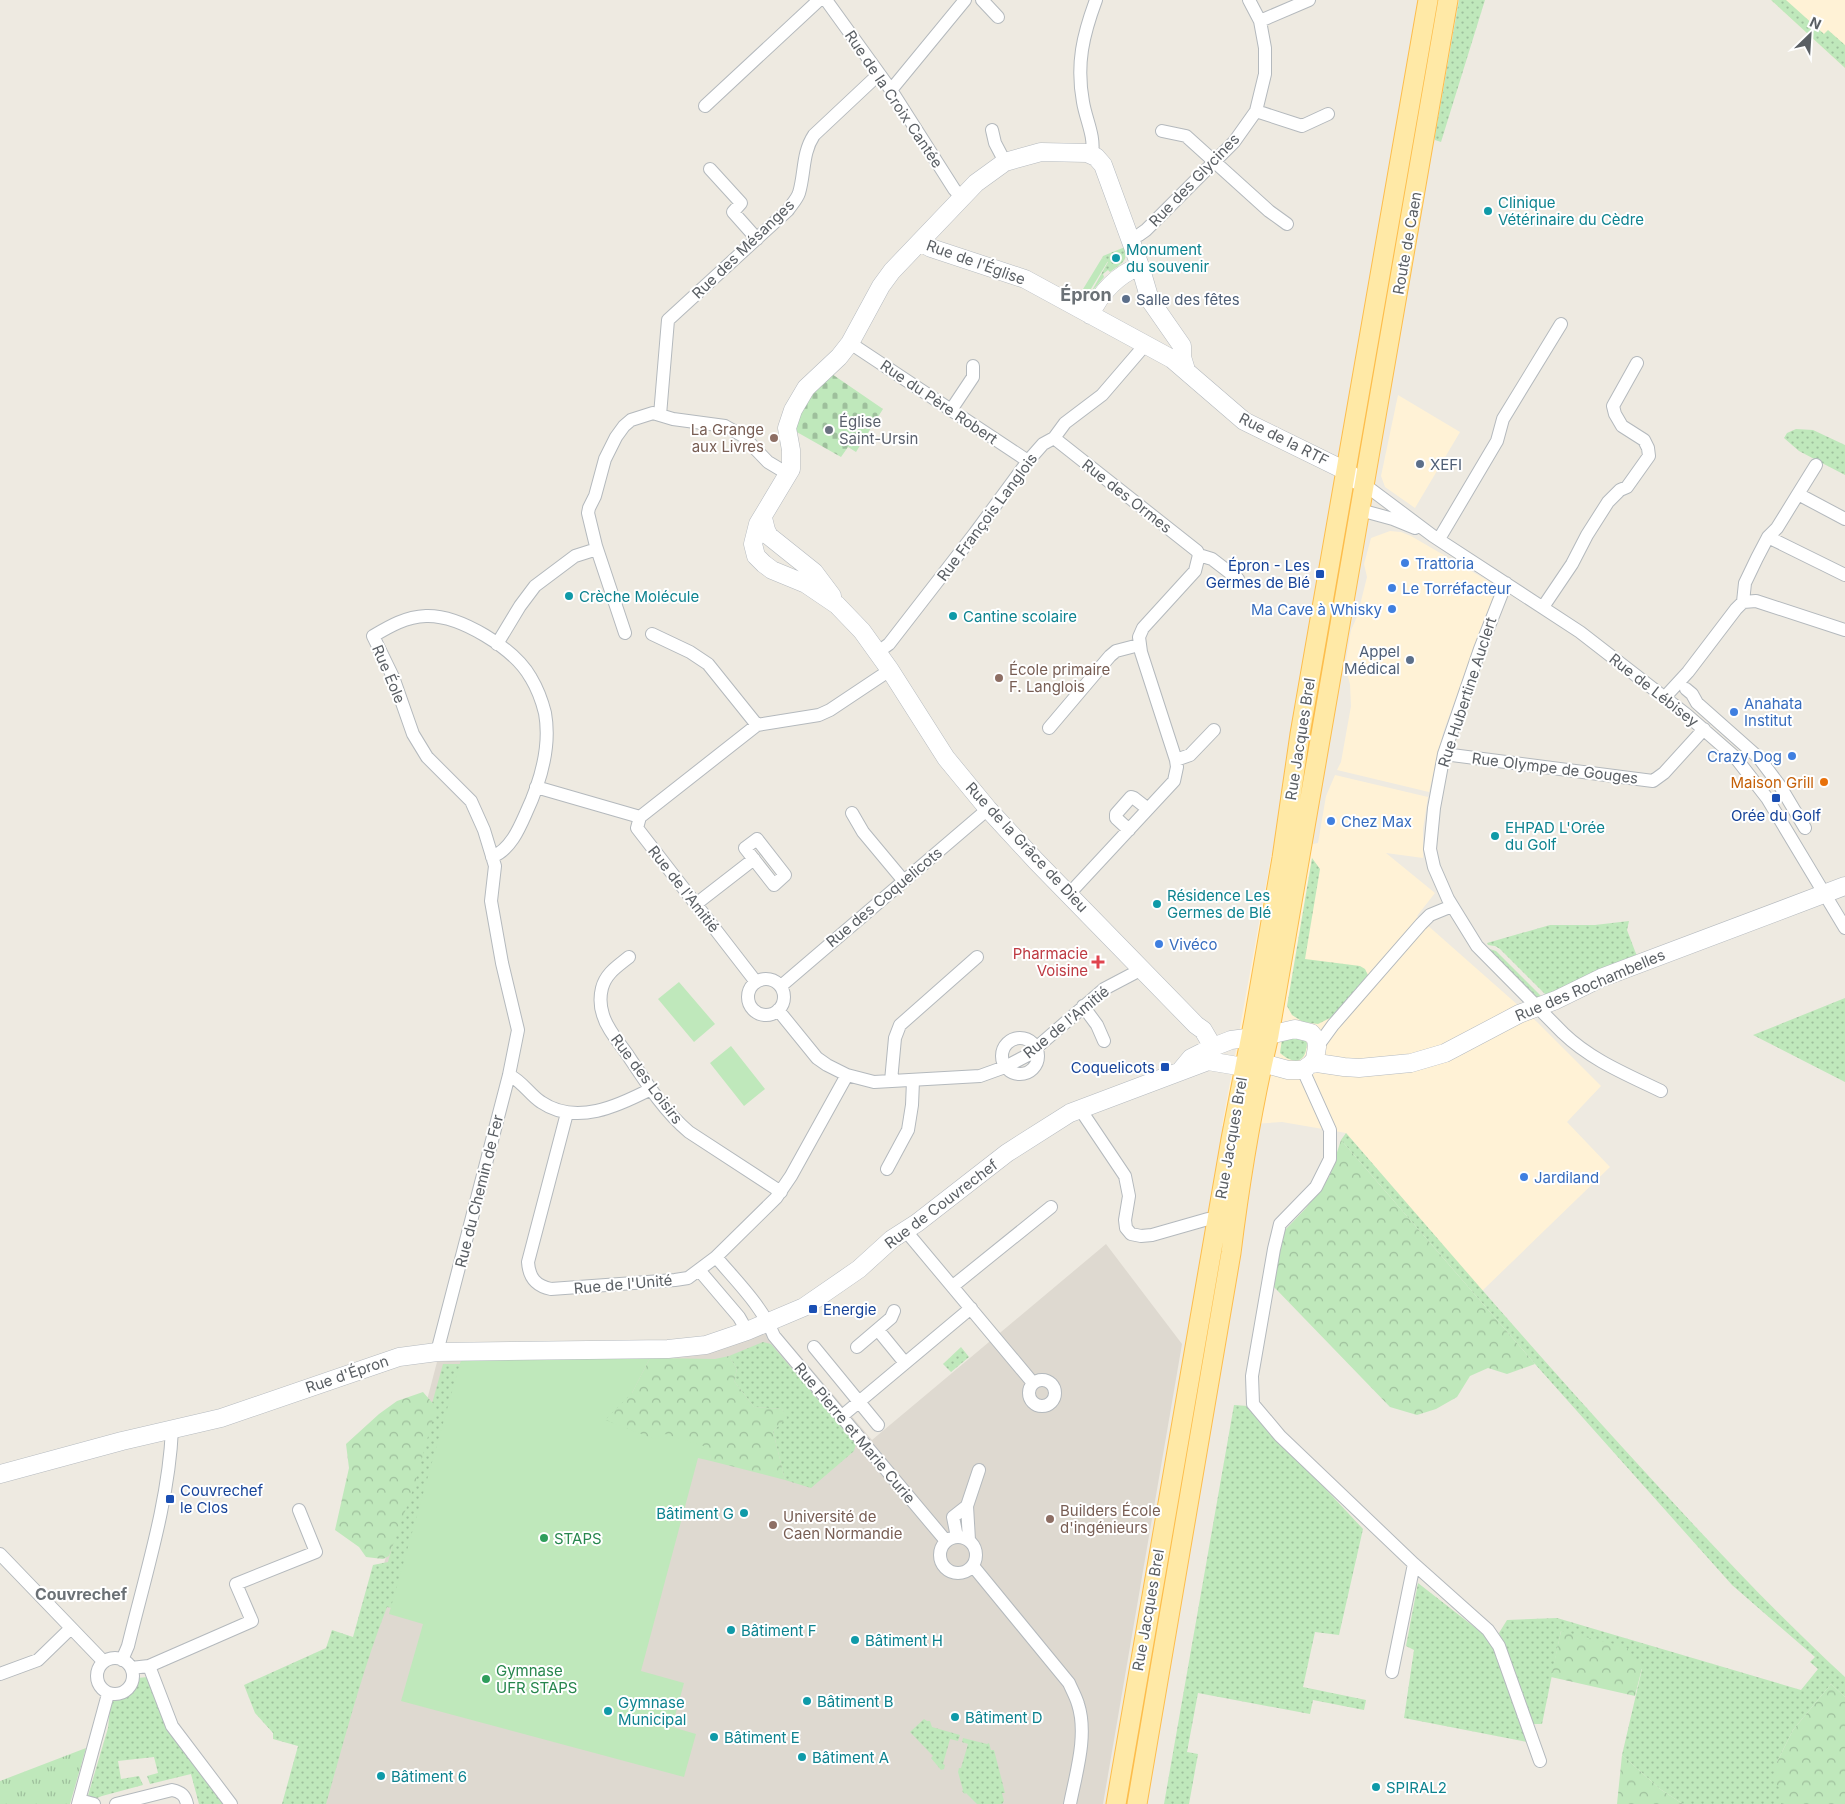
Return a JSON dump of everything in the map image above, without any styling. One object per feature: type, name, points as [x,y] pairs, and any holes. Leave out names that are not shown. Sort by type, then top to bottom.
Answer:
[{"type":"main road","name":"Route de Caen","points":[[1342,469],[1428,0]]},
{"type":"main road","name":"Route de Caen","points":[[1364,485],[1448,0]]},
{"type":"main road","name":"Rue Jacques Brel","points":[[1137,1804],[1231,1253],[1253,1065],[1252,1040],[1342,469]]},
{"type":"main road","name":"Rue Jacques Brel","points":[[1252,1040],[1273,1012],[1364,485]]},
{"type":"main road","name":"Rue Jacques Brel","points":[[1116,1804],[1212,1219],[1253,1065]]},
{"type":"street","points":[[705,106],[819,0]]},
{"type":"street","name":"Rue de la Croix Cantée","points":[[826,0],[891,90],[954,189],[962,198]]},
{"type":"street","points":[[891,90],[965,0]]},
{"type":"street","points":[[982,0],[998,17]]},
{"type":"street","points":[[1092,154],[1093,138],[1083,102],[1080,67],[1082,44],[1096,0]]},
{"type":"street","name":"Rue des Glycines","points":[[1129,238],[1139,235],[1146,230],[1234,142],[1256,111],[1262,93],[1266,61],[1260,21],[1249,0]]},
{"type":"street","points":[[1260,21],[1308,0]]},
{"type":"street","name":"Rue des Mésanges","points":[[660,415],[668,320],[788,210],[798,195],[808,145],[814,135],[879,74]]},
{"type":"street","points":[[1256,111],[1302,126],[1328,114]]},
{"type":"street","points":[[992,130],[995,143],[1005,162]]},
{"type":"street","points":[[1162,131],[1186,136],[1269,211],[1287,224]]},
{"type":"street","points":[[920,242],[976,183],[1005,162],[1041,152],[1092,154],[1103,165],[1140,266],[1150,300],[1182,346],[1182,358],[1186,370]]},
{"type":"street","points":[[710,169],[741,203],[732,212],[758,239]]},
{"type":"street","name":"Rue de l'Église","points":[[788,474],[791,469],[792,458],[786,428],[792,410],[806,388],[839,357],[850,343],[881,286],[902,259],[920,242],[931,248],[1025,279],[1145,345]]},
{"type":"street","points":[[1090,315],[1108,286],[1125,273],[1140,266]]},
{"type":"street","points":[[1436,538],[1497,442],[1503,418],[1561,324]]},
{"type":"street","name":"Rue du Père Robert","points":[[850,343],[1028,461]]},
{"type":"street","name":"Rue de la RTF","points":[[1145,345],[1172,359],[1244,422],[1342,469]]},
{"type":"street","name":"Rue François Langlois","points":[[878,652],[890,644],[1028,461],[1043,444],[1054,438],[1066,423],[1102,395],[1145,345]]},
{"type":"street","points":[[1543,607],[1572,564],[1590,530],[1608,502],[1620,490],[1626,487],[1649,456],[1644,440],[1622,426],[1613,406],[1636,363]]},
{"type":"street","points":[[951,410],[973,377],[973,366]]},
{"type":"street","points":[[625,633],[597,549],[588,513],[595,496],[605,459],[616,437],[660,415],[673,419],[725,426],[743,436],[768,462],[788,474],[755,531],[753,544],[756,556],[772,570],[806,584],[837,605]]},
{"type":"street","name":"Rue des Ormes","points":[[1054,438],[1197,552],[1199,556],[1212,559],[1238,579]]},
{"type":"street","points":[[1665,697],[1688,672],[1730,615],[1743,602],[1745,584],[1768,537],[1777,528],[1816,465]]},
{"type":"street","points":[[1342,469],[1360,510]]},
{"type":"street","name":"Rue de Lébisey","points":[[1342,469],[1436,538],[1586,637],[1704,729],[1735,758],[1767,798],[1845,928]]},
{"type":"street","points":[[1798,494],[1845,519]]},
{"type":"street","name":"Rue de Lébisey","points":[[1360,510],[1399,521],[1436,538]]},
{"type":"street","points":[[763,518],[766,530],[770,536],[814,572],[837,605]]},
{"type":"street","points":[[753,544],[770,536]]},
{"type":"street","points":[[1768,537],[1845,575]]},
{"type":"street","points":[[497,644],[520,606],[535,586],[575,556],[597,549]]},
{"type":"street","points":[[1069,894],[1174,781],[1177,767],[1176,760],[1139,645],[1139,636],[1143,628],[1195,571],[1199,556]]},
{"type":"street","name":"Rue Hubertine Auclert","points":[[1506,583],[1482,644],[1444,754],[1434,808],[1430,849],[1434,867],[1452,906],[1480,950],[1577,1047],[1594,1058],[1661,1091]]},
{"type":"street","points":[[1743,602],[1756,601],[1845,630]]},
{"type":"street","name":"Rue de la Grâce de Dieu","points":[[837,605],[862,631],[878,652],[946,758],[988,809],[1142,970],[1203,1030],[1199,1059]]},
{"type":"street","name":"Rue Éole","points":[[492,857],[504,850],[514,836],[536,788],[546,750],[547,735],[544,712],[536,688],[530,676],[508,652],[459,622],[428,616],[402,620],[373,636],[393,678],[413,734],[427,756],[471,801],[484,830],[492,857],[495,866],[491,901],[502,963],[518,1030]]},
{"type":"street","points":[[652,634],[690,652],[708,664],[757,725]]},
{"type":"street","points":[[1049,728],[1110,656],[1116,651],[1139,645]]},
{"type":"street","points":[[536,788],[640,817],[757,725],[819,715],[836,707],[890,670]]},
{"type":"street","points":[[1686,689],[1692,694],[1697,703],[1759,758],[1780,786],[1805,828]]},
{"type":"street","name":"Rue Olympe de Gouges","points":[[1444,754],[1653,781],[1664,773],[1704,729]]},
{"type":"street","points":[[1176,760],[1190,755],[1214,730]]},
{"type":"street","points":[[1129,830],[1116,818],[1116,814],[1131,797],[1148,809]]},
{"type":"street","name":"Rue des Coquelicots","points":[[781,986],[988,809]]},
{"type":"street","points":[[852,813],[863,832],[903,880]]},
{"type":"street","name":"Rue de l'Amitié","points":[[640,817],[638,828],[756,982]]},
{"type":"street","points":[[696,904],[754,859]]},
{"type":"street","name":"Rue des Rochambelles","points":[[1253,1065],[1288,1070],[1318,1063],[1359,1068],[1411,1063],[1430,1058],[1457,1048],[1519,1014],[1643,962],[1845,886]]},
{"type":"street","points":[[1452,906],[1430,915],[1421,924],[1333,1025],[1318,1047],[1315,1059],[1307,1067],[1330,1130],[1330,1159],[1316,1187],[1280,1224],[1252,1376],[1253,1404],[1280,1436],[1414,1564],[1488,1630],[1498,1646],[1540,1761]]},
{"type":"street","name":"Rue des Loisirs","points":[[629,957],[610,972],[605,980],[601,994],[601,1008],[609,1028],[651,1089],[677,1122],[689,1132],[781,1192]]},
{"type":"street","points":[[891,1081],[895,1038],[900,1025],[977,957]]},
{"type":"street","name":"Rue de l'Amitié","points":[[1036,1047],[1104,990],[1142,970]]},
{"type":"street","points":[[769,979],[781,986],[784,999],[778,1010],[773,1013],[761,1014],[752,1007],[749,1002],[749,991],[756,982],[769,979]]},
{"type":"street","points":[[1083,1006],[1097,1025],[1104,1041]]},
{"type":"street","points":[[778,1010],[817,1058],[827,1066],[847,1076],[874,1082],[913,1080],[980,1076],[1005,1067]]},
{"type":"street","points":[[1273,1012],[1299,1029],[1311,1033],[1316,1039],[1318,1047],[1334,1065]]},
{"type":"street","points":[[1196,1025],[1199,1059],[1253,1065]]},
{"type":"street","points":[[1252,1040],[1299,1029],[1314,1031],[1333,1025]]},
{"type":"street","name":"Rue du Chemin de Fer","points":[[437,1352],[509,1075],[518,1030]]},
{"type":"street","points":[[1021,1038],[1036,1047],[1038,1059],[1036,1065],[1027,1073],[1015,1074],[1005,1067],[1002,1056],[1003,1050],[1010,1041],[1021,1038]]},
{"type":"street","name":"Rue de Couvrechef","points":[[706,1345],[769,1322],[804,1306],[820,1296],[858,1269],[892,1239],[1028,1138],[1051,1124],[1080,1109],[1199,1059],[1231,1040],[1252,1040]]},
{"type":"street","points":[[509,1075],[541,1102],[555,1110],[568,1113],[579,1114],[597,1111],[651,1089]]},
{"type":"street","name":"Rue de l'Unité","points":[[568,1113],[528,1262],[535,1282],[551,1290],[674,1280],[688,1278],[716,1257],[781,1192],[847,1076]]},
{"type":"street","points":[[886,1169],[908,1130],[913,1080]]},
{"type":"street","points":[[1080,1109],[1125,1176],[1129,1196],[1126,1228],[1131,1234],[1141,1236],[1152,1235],[1212,1219]]},
{"type":"street","points":[[953,1286],[1051,1207]]},
{"type":"street","points":[[905,1230],[1033,1383]]},
{"type":"street","name":"Rue Pierre et Marie Curie","points":[[716,1257],[760,1309],[769,1322],[774,1336],[842,1416],[957,1539],[975,1550],[975,1561],[969,1568]]},
{"type":"street","points":[[699,1270],[739,1317],[747,1331]]},
{"type":"street","points":[[842,1416],[971,1308]]},
{"type":"street","points":[[857,1347],[891,1318],[894,1311]]},
{"type":"street","points":[[878,1330],[905,1362]]},
{"type":"street","name":"Rue d'Épron","points":[[0,1474],[221,1418],[399,1357],[437,1352],[637,1350],[706,1345]]},
{"type":"street","points":[[814,1347],[878,1424]]},
{"type":"street","points":[[172,1429],[165,1485],[128,1646],[126,1664],[132,1681],[128,1689],[120,1694],[108,1694],[99,1686],[97,1680],[98,1668],[104,1662],[116,1658],[126,1664],[149,1666],[252,1621],[236,1584],[316,1552],[299,1510]]},
{"type":"street","points":[[969,1568],[961,1573],[951,1572],[940,1560],[940,1550],[957,1539],[979,1470]]},
{"type":"street","points":[[957,1539],[953,1517],[967,1506]]},
{"type":"street","points":[[0,1554],[104,1662]]},
{"type":"street","points":[[1392,1672],[1414,1564]]},
{"type":"street","points":[[969,1568],[1062,1686],[1070,1700],[1075,1729],[1062,1804]]},
{"type":"street","points":[[969,1568],[1069,1683],[1079,1705],[1082,1727],[1080,1754],[1070,1804]]},
{"type":"street","points":[[0,1674],[38,1660],[71,1628]]},
{"type":"street","points":[[149,1666],[172,1726],[231,1804]]},
{"type":"street","points":[[94,1804],[79,1802],[108,1694]]},
{"type":"street","points":[[116,1804],[172,1790],[180,1792],[186,1799],[187,1804]]},
{"type":"shaded area","points":[[1771,0],[1845,0],[1845,68]]},
{"type":"shaded area","points":[[1398,395],[1460,432],[1415,508],[1385,487],[1381,476]]},
{"type":"shaded area","points":[[1390,531],[1401,532],[1411,536],[1497,586],[1443,733],[1429,792],[1337,770],[1341,762],[1351,706],[1350,684],[1345,666],[1351,630],[1357,617],[1367,577],[1364,564],[1371,538]]},
{"type":"shaded area","points":[[1335,775],[1428,797],[1423,829],[1423,858],[1386,853],[1435,893],[1417,916],[1537,1022],[1601,1086],[1567,1122],[1610,1167],[1482,1291],[1346,1133],[1282,1122],[1222,1126],[1272,852],[1318,843],[1326,796]]},
{"type":"shaded area","name":"Université de Caen Normandie","points":[[1106,1244],[1182,1344],[1103,1804],[321,1804],[437,1362],[756,1336],[777,1329],[872,1440]]},
{"type":"green space","points":[[1459,0],[1485,0],[1441,142],[1435,140],[1435,136]]},
{"type":"green space","points":[[1771,0],[1786,0],[1824,34],[1828,30],[1845,45],[1845,68]]},
{"type":"green space","points":[[1125,247],[1126,256],[1123,262],[1110,272],[1108,270],[1103,274],[1104,277],[1090,294],[1108,262],[1102,258],[1103,256]]},
{"type":"green space","points":[[1102,258],[1108,261],[1086,297],[1080,294]]},
{"type":"green space","points":[[829,372],[883,409],[856,452],[848,447],[841,457],[795,431],[797,420],[809,396],[812,396],[815,389]]},
{"type":"green space","points":[[1796,429],[1813,430],[1845,445],[1845,475],[1799,451],[1784,438],[1787,433]]},
{"type":"green space","points":[[1312,858],[1320,869],[1305,959],[1360,966],[1365,969],[1368,975],[1332,1017],[1318,1024],[1303,1022],[1292,1015],[1287,1006]]},
{"type":"green space","points":[[1629,921],[1627,930],[1638,959],[1549,998],[1500,949],[1487,943],[1550,925],[1595,925]]},
{"type":"green space","points":[[1484,947],[1496,951],[1542,997],[1539,1000]]},
{"type":"green space","points":[[679,982],[715,1024],[694,1042],[658,999]]},
{"type":"green space","points":[[1845,998],[1845,1082],[1753,1035]]},
{"type":"green space","points":[[1288,1037],[1303,1038],[1307,1043],[1302,1059],[1294,1061],[1280,1053],[1282,1039]]},
{"type":"green space","points":[[731,1046],[765,1089],[744,1106],[710,1063]]},
{"type":"green space","points":[[1346,1133],[1519,1331],[1651,1478],[1760,1594],[1845,1677],[1845,1697],[1831,1684],[1793,1730],[1777,1762],[1782,1789],[1781,1804],[1683,1804],[1660,1789],[1622,1755],[1642,1669],[1561,1631],[1542,1724],[1531,1724],[1499,1633],[1507,1620],[1557,1618],[1801,1690],[1818,1669],[1810,1662],[1815,1657],[1732,1585],[1535,1364],[1341,1140]]},
{"type":"green space","points":[[1341,1140],[1535,1364],[1507,1374],[1488,1368],[1470,1376],[1457,1397],[1436,1409],[1417,1415],[1390,1407],[1274,1287],[1285,1230],[1306,1208],[1329,1177]]},
{"type":"green space","points":[[763,1342],[771,1344],[856,1444],[854,1451],[811,1488],[785,1480],[773,1431],[786,1418],[782,1409],[754,1407],[734,1381],[737,1369],[729,1356]]},
{"type":"green space","points":[[961,1347],[969,1357],[951,1372],[943,1364]]},
{"type":"green space","points":[[729,1356],[737,1369],[734,1381],[754,1407],[782,1409],[787,1418],[773,1431],[785,1480],[711,1461],[709,1448],[654,1439],[605,1420],[632,1393],[650,1358],[715,1359]]},
{"type":"green space","name":"STAPS","points":[[650,1358],[632,1393],[605,1420],[654,1439],[665,1434],[710,1448],[711,1461],[698,1458],[641,1671],[684,1683],[672,1727],[696,1734],[684,1777],[401,1701],[423,1624],[389,1614],[461,1360]]},
{"type":"green space","points":[[443,1364],[477,1364],[632,1393],[654,1439],[697,1457],[517,1636],[387,1607],[362,1680],[326,1804],[282,1804],[298,1746],[273,1739],[273,1733],[255,1713],[244,1685],[326,1648],[332,1630],[353,1637],[373,1565],[388,1562]]},
{"type":"green space","points":[[423,1392],[436,1407],[415,1484],[389,1556],[383,1559],[366,1557],[359,1547],[335,1530],[349,1468],[346,1444],[379,1414],[397,1401]]},
{"type":"green space","points":[[1234,1405],[1248,1406],[1363,1529],[1339,1635],[1315,1632],[1303,1687],[1366,1700],[1364,1710],[1313,1700],[1310,1714],[1198,1693],[1187,1752],[1198,1754],[1189,1804],[1164,1804]]},
{"type":"green space","points":[[1418,1583],[1491,1640],[1527,1742],[1404,1718],[1414,1650],[1406,1646]]},
{"type":"green space","points":[[1561,1631],[1626,1647],[1642,1668],[1635,1696],[1551,1677]]},
{"type":"green space","points":[[148,1677],[226,1804],[199,1804],[191,1774],[150,1784],[147,1776],[158,1773],[154,1757],[118,1761],[121,1779],[139,1776],[143,1785],[102,1796],[97,1798],[95,1802],[87,1799],[108,1728],[111,1698],[134,1691],[137,1678]]},
{"type":"green space","points":[[1831,1684],[1845,1697],[1845,1804],[1781,1804],[1781,1790],[1772,1779],[1777,1762],[1793,1730]]},
{"type":"green space","points":[[924,1719],[930,1721],[932,1727],[960,1735],[958,1741],[950,1739],[943,1764],[945,1765],[944,1769],[941,1770],[931,1758],[933,1756],[910,1732]]},
{"type":"green space","points":[[963,1738],[989,1743],[991,1750],[994,1750],[1005,1793],[1002,1793],[1004,1801],[1002,1804],[977,1804],[962,1791],[958,1772],[968,1744],[962,1742]]},
{"type":"green space","points":[[86,1748],[70,1804],[0,1804],[0,1781]]},
{"type":"green space","points":[[1622,1755],[1660,1789],[1683,1804],[1617,1804]]},
{"type":"place","name":"Clinique Vétérinaire du Cèdre","points":[[1488,211]]},
{"type":"place","name":"Monument du souvenir","points":[[1116,258]]},
{"type":"place","name":"Salle des fêtes","points":[[1126,299]]},
{"type":"place","name":"Église Saint-Ursin","points":[[829,430]]},
{"type":"place","name":"La Grange aux Livres","points":[[774,438]]},
{"type":"place","name":"XEFI","points":[[1420,464]]},
{"type":"place","name":"Trattoria","points":[[1405,563]]},
{"type":"place","name":"Épron - Les Germes de Blé","points":[[1320,574]]},
{"type":"place","name":"Le Torréfacteur","points":[[1392,588]]},
{"type":"place","name":"Crèche Molécule","points":[[569,596]]},
{"type":"place","name":"Ma Cave à Whisky","points":[[1392,609]]},
{"type":"place","name":"Cantine scolaire","points":[[953,616]]},
{"type":"place","name":"Appel Médical","points":[[1410,660]]},
{"type":"place","name":"École primaire F. Langlois","points":[[999,678]]},
{"type":"place","name":"Anahata Institut","points":[[1734,712]]},
{"type":"place","name":"Crazy Dog","points":[[1792,756]]},
{"type":"place","name":"Maison Grill","points":[[1824,782]]},
{"type":"place","name":"Orée du Golf","points":[[1776,798]]},
{"type":"place","name":"Chez Max","points":[[1331,821]]},
{"type":"place","name":"EHPAD L'Orée du Golf","points":[[1495,836]]},
{"type":"place","name":"Résidence Les Germes de Blé","points":[[1157,904]]},
{"type":"place","name":"Vivéco","points":[[1159,944]]},
{"type":"place","name":"Pharmacie Voisine","points":[[1098,962]]},
{"type":"place","name":"Coquelicots","points":[[1165,1067]]},
{"type":"place","name":"Jardiland","points":[[1524,1177]]},
{"type":"place","name":"Energie","points":[[813,1309]]},
{"type":"place","name":"Couvrechef le Clos","points":[[170,1499]]},
{"type":"place","name":"Bâtiment G","points":[[744,1513]]},
{"type":"place","name":"Builders École d'ingénieurs","points":[[1050,1519]]},
{"type":"place","name":"Université de Caen Normandie","points":[[773,1525]]},
{"type":"place","name":"STAPS","points":[[544,1538]]},
{"type":"place","name":"Bâtiment F","points":[[731,1630]]},
{"type":"place","name":"Bâtiment H","points":[[855,1640]]},
{"type":"place","name":"Gymnase UFR STAPS","points":[[486,1679]]},
{"type":"place","name":"Bâtiment B","points":[[807,1701]]},
{"type":"place","name":"Gymnase Municipal","points":[[608,1711]]},
{"type":"place","name":"Bâtiment D","points":[[955,1717]]},
{"type":"place","name":"Bâtiment E","points":[[714,1737]]},
{"type":"place","name":"Bâtiment A","points":[[802,1757]]},
{"type":"place","name":"Bâtiment 6","points":[[381,1776]]},
{"type":"place","name":"SPIRAL2","points":[[1376,1787]]},
{"type":"district","name":"Épron","points":[[1086,294]]},
{"type":"district","name":"Couvrechef","points":[[81,1594]]}]
